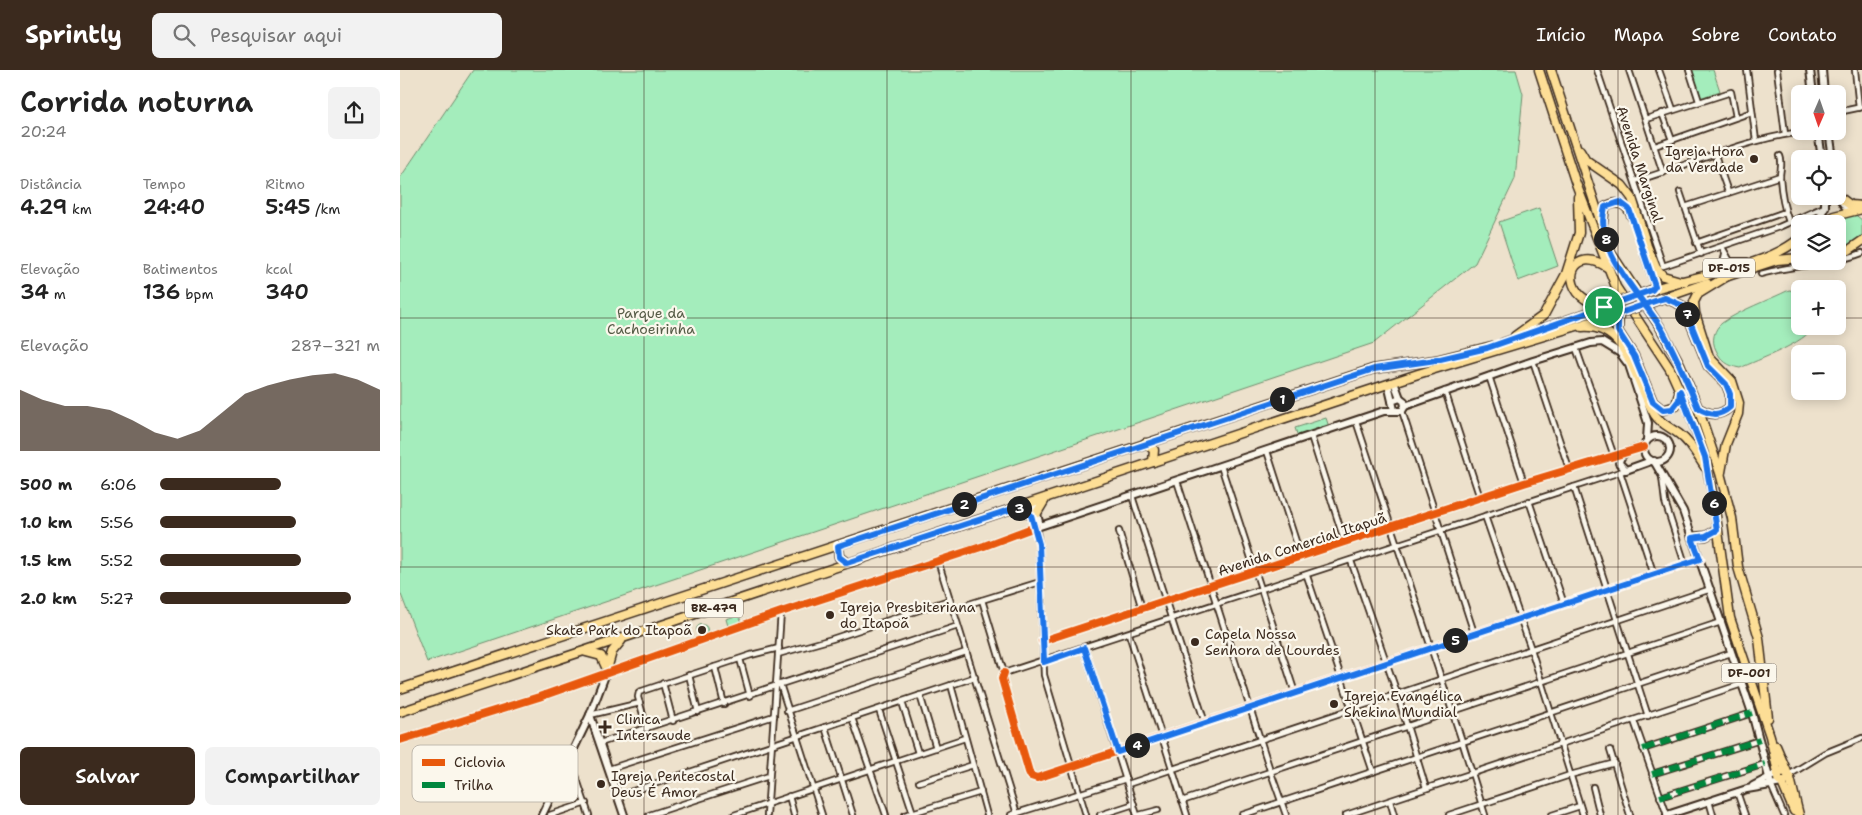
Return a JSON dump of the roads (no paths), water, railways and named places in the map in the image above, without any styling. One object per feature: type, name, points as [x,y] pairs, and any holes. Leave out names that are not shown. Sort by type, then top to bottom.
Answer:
[{"type":"main road","name":"DF-001","points":[[1539,70],[1575,181],[1616,287],[1665,361],[1692,420],[1708,471],[1730,618],[1769,732],[1789,775],[1797,815]]},
{"type":"main road","points":[[1551,70],[1606,239],[1619,266],[1660,327],[1680,364],[1698,408],[1720,473],[1732,518],[1738,567],[1759,638],[1769,732]]},
{"type":"main road","points":[[1573,138],[1586,160],[1622,185],[1635,197],[1646,246],[1656,268],[1663,276],[1684,282]]},
{"type":"main road","points":[[1508,341],[1544,315],[1566,274],[1579,233],[1580,207],[1575,181]]},
{"type":"main road","points":[[1846,201],[1859,209],[1862,217]]},
{"type":"main road","points":[[1606,239],[1603,217],[1605,207],[1613,203],[1624,205],[1629,209],[1655,282],[1653,290]]},
{"type":"main road","points":[[1838,215],[1859,209]]},
{"type":"main road","points":[[1846,251],[1862,241]]},
{"type":"main road","name":"DF-015","points":[[1653,290],[1692,280],[1753,260],[1784,249],[1791,244]]},
{"type":"main road","points":[[1604,307],[1586,300],[1580,294],[1573,282],[1573,271],[1578,263],[1587,259],[1597,261],[1608,267]]},
{"type":"main road","name":"DF-015","points":[[1663,299],[1729,275],[1777,260],[1791,259]]},
{"type":"main road","points":[[1720,473],[1726,444],[1738,414],[1739,404],[1732,382],[1709,357],[1694,306],[1698,294],[1729,275]]},
{"type":"main road","name":"BR-479","points":[[400,689],[1374,369],[1450,357],[1508,341],[1653,290]]},
{"type":"main road","points":[[1680,391],[1679,400],[1672,409],[1663,410],[1653,402],[1634,356],[1618,331],[1621,312],[1663,299],[1681,305],[1685,309],[1708,366],[1726,384],[1730,394],[1730,407],[1724,413],[1714,415],[1698,408]]},
{"type":"main road","name":"BR-479","points":[[400,712],[1391,383],[1621,312]]},
{"type":"main road","points":[[1565,329],[1589,327],[1602,330],[1618,343],[1632,364],[1656,416],[1690,444],[1708,471]]},
{"type":"main road","points":[[1145,443],[1154,450],[1153,462]]},
{"type":"main road","points":[[1015,508],[1034,514],[1046,498]]},
{"type":"main road","points":[[1692,538],[1706,536],[1717,530]]},
{"type":"main road","points":[[838,546],[839,557],[847,563]]},
{"type":"main road","points":[[606,670],[612,652],[625,638]]},
{"type":"main road","points":[[584,652],[601,656],[606,670]]},
{"type":"main road","name":"DF-001","points":[[1769,732],[1778,779],[1782,783],[1797,815]]},
{"type":"main road","points":[[1778,773],[1789,775]]},
{"type":"main road","points":[[1782,783],[1789,775]]},
{"type":"street","name":"Avenida Marginal","points":[[1597,70],[1635,181],[1635,197],[1662,264],[1664,266],[1700,254]]},
{"type":"street","points":[[1628,70],[1664,173]]},
{"type":"street","points":[[1659,70],[1673,110]]},
{"type":"street","points":[[1689,70],[1699,100]]},
{"type":"street","points":[[1748,70],[1756,141]]},
{"type":"street","points":[[1777,70],[1785,134]]},
{"type":"street","points":[[1810,70],[1812,85]]},
{"type":"street","points":[[1822,70],[1823,85]]},
{"type":"street","points":[[1846,110],[1860,107],[1855,70]]},
{"type":"street","points":[[1646,119],[1699,100],[1730,92],[1736,117]]},
{"type":"street","points":[[1655,146],[1752,112]]},
{"type":"street","points":[[1662,113],[1672,140]]},
{"type":"street","points":[[1635,181],[1664,173],[1756,141],[1791,133]]},
{"type":"street","points":[[1715,155],[1728,192]]},
{"type":"street","points":[[1780,156],[1782,166],[1780,176],[1785,212],[1790,221]]},
{"type":"street","points":[[1685,206],[1780,176]]},
{"type":"street","points":[[1680,192],[1700,254],[1825,207]]},
{"type":"street","points":[[1821,215],[1825,207]]},
{"type":"street","points":[[1696,243],[1785,212]]},
{"type":"street","points":[[1722,247],[1733,263],[1753,260]]},
{"type":"street","points":[[1846,259],[1862,253]]},
{"type":"street","points":[[1692,280],[1721,267],[1725,254]]},
{"type":"street","points":[[1761,274],[1791,266]]},
{"type":"street","points":[[400,740],[539,697],[606,670],[1019,534],[1037,525],[1059,521],[1356,421],[1393,406],[1445,392],[1576,348],[1602,342],[1620,353],[1628,365],[1648,423],[1657,435],[1666,439],[1669,444],[1669,454],[1662,461],[1652,461],[1440,530],[1307,576],[1044,662],[1004,673]]},
{"type":"street","points":[[1576,348],[1614,456]]},
{"type":"street","points":[[1533,361],[1568,469]]},
{"type":"street","points":[[1489,376],[1524,483]]},
{"type":"street","points":[[1391,383],[1403,404],[1440,530],[1474,633]]},
{"type":"street","points":[[1391,383],[1393,406]]},
{"type":"street","points":[[1445,392],[1480,498]]},
{"type":"street","points":[[1393,406],[1403,404]]},
{"type":"street","points":[[1356,421],[1485,815]]},
{"type":"street","points":[[1648,423],[1644,452],[1678,500],[1711,590],[1752,713],[1768,778],[1784,815]]},
{"type":"street","points":[[1647,440],[1657,435]]},
{"type":"street","points":[[1311,436],[1345,543]]},
{"type":"street","points":[[1644,447],[1623,454],[1619,458],[1619,463],[1654,575]]},
{"type":"street","points":[[1267,451],[1301,557]]},
{"type":"street","name":"Avenida Comercial Itapuã","points":[[1042,641],[1524,483],[1623,454]]},
{"type":"street","points":[[1662,461],[1664,502],[1685,564]]},
{"type":"street","points":[[1221,466],[1295,693]]},
{"type":"street","points":[[1177,481],[1286,815]]},
{"type":"street","points":[[1574,487],[1648,716]]},
{"type":"street","points":[[1132,496],[1206,723]]},
{"type":"street","points":[[1529,501],[1564,604]]},
{"type":"street","points":[[1031,503],[1037,525],[1039,544],[1042,641],[1046,685],[1086,815]]},
{"type":"street","points":[[1485,516],[1531,649],[1583,815]]},
{"type":"street","points":[[1118,531],[1142,609]]},
{"type":"street","points":[[982,600],[1004,673],[1002,679],[1031,776],[1036,778],[1700,559]]},
{"type":"street","points":[[938,560],[1017,814]]},
{"type":"street","points":[[1351,561],[1397,693],[1426,788]]},
{"type":"street","points":[[1307,576],[1373,772]]},
{"type":"street","points":[[969,604],[1040,582]]},
{"type":"street","points":[[1011,815],[1080,793],[1172,769],[1260,738],[1711,590]]},
{"type":"street","points":[[647,729],[638,697],[638,692],[642,690],[740,659],[832,639],[949,600]]},
{"type":"street","points":[[767,815],[778,685],[781,612]]},
{"type":"street","points":[[1182,800],[1721,622]]},
{"type":"street","points":[[600,743],[750,696],[958,626]]},
{"type":"street","points":[[1129,634],[1186,815]]},
{"type":"street","points":[[1084,648],[1138,815],[1158,810]]},
{"type":"street","points":[[787,711],[966,652]]},
{"type":"street","points":[[1242,815],[1373,772],[1415,756],[1639,685],[1731,653]]},
{"type":"street","points":[[740,659],[750,696]]},
{"type":"street","points":[[715,667],[724,704]]},
{"type":"street","points":[[576,745],[604,682],[606,670]]},
{"type":"street","points":[[689,675],[698,712]]},
{"type":"street","points":[[618,796],[975,677]]},
{"type":"street","points":[[663,683],[672,720]]},
{"type":"street","points":[[1346,815],[1742,684]]},
{"type":"street","points":[[778,685],[822,815]]},
{"type":"street","points":[[951,685],[987,815]]},
{"type":"street","points":[[920,695],[936,748]]},
{"type":"street","points":[[902,702],[918,753]]},
{"type":"street","points":[[590,715],[640,703]]},
{"type":"street","points":[[879,710],[913,813]]},
{"type":"street","points":[[1643,750],[1752,713]]},
{"type":"street","points":[[590,715],[610,769],[624,815]]},
{"type":"street","points":[[610,769],[774,716]]},
{"type":"street","points":[[852,718],[886,815]]},
{"type":"street","points":[[1634,721],[1667,815],[1683,812],[1752,787],[1778,773]]},
{"type":"street","points":[[825,727],[853,815]]},
{"type":"street","points":[[734,815],[768,802],[813,789],[965,738]]},
{"type":"street","points":[[1789,775],[1825,753],[1862,738]]},
{"type":"street","points":[[1652,774],[1760,740]]},
{"type":"street","points":[[1610,750],[1630,815]]},
{"type":"street","points":[[1449,815],[1570,775],[1615,763]]},
{"type":"street","points":[[1660,797],[1765,764]]},
{"type":"street","points":[[919,782],[973,765]]},
{"type":"street","points":[[649,815],[769,776]]},
{"type":"street","points":[[578,781],[589,815]]},
{"type":"street","points":[[1752,787],[1771,786],[1782,783]]},
{"type":"street","points":[[1593,787],[1600,815]]},
{"type":"street","points":[[905,815],[981,792]]},
{"type":"street","points":[[1737,792],[1745,815]]},
{"type":"street","points":[[789,796],[794,815]]},
{"type":"street","points":[[1390,801],[1394,815]]},
{"type":"street","points":[[1709,801],[1714,815]]},
{"type":"street","points":[[542,815],[549,802]]},
{"type":"street","points":[[550,815],[586,803]]},
{"type":"street","points":[[1100,815],[1134,804]]},
{"type":"street","points":[[1552,815],[1580,806]]},
{"type":"street","points":[[1366,809],[1368,815]]},
{"type":"place","name":"Igreja Hora da Verdade","points":[[1754,159]]},
{"type":"place","name":"Igreja Presbiteriana do Itapoã","points":[[830,615]]},
{"type":"place","name":"Skate Park do Itapoã","points":[[702,630]]},
{"type":"place","name":"Capela Nossa Senhora de Lourdes","points":[[1195,642]]},
{"type":"place","name":"Igreja Evangélica Shekina Mundial","points":[[1334,704]]},
{"type":"place","name":"Clinica Intersaude","points":[[605,727]]},
{"type":"place","name":"Igreja Pentecostal Deus É Amor","points":[[601,784]]},
{"type":"park label","name":"Parque da Cachoeirinha","points":[[651,322]]}]
